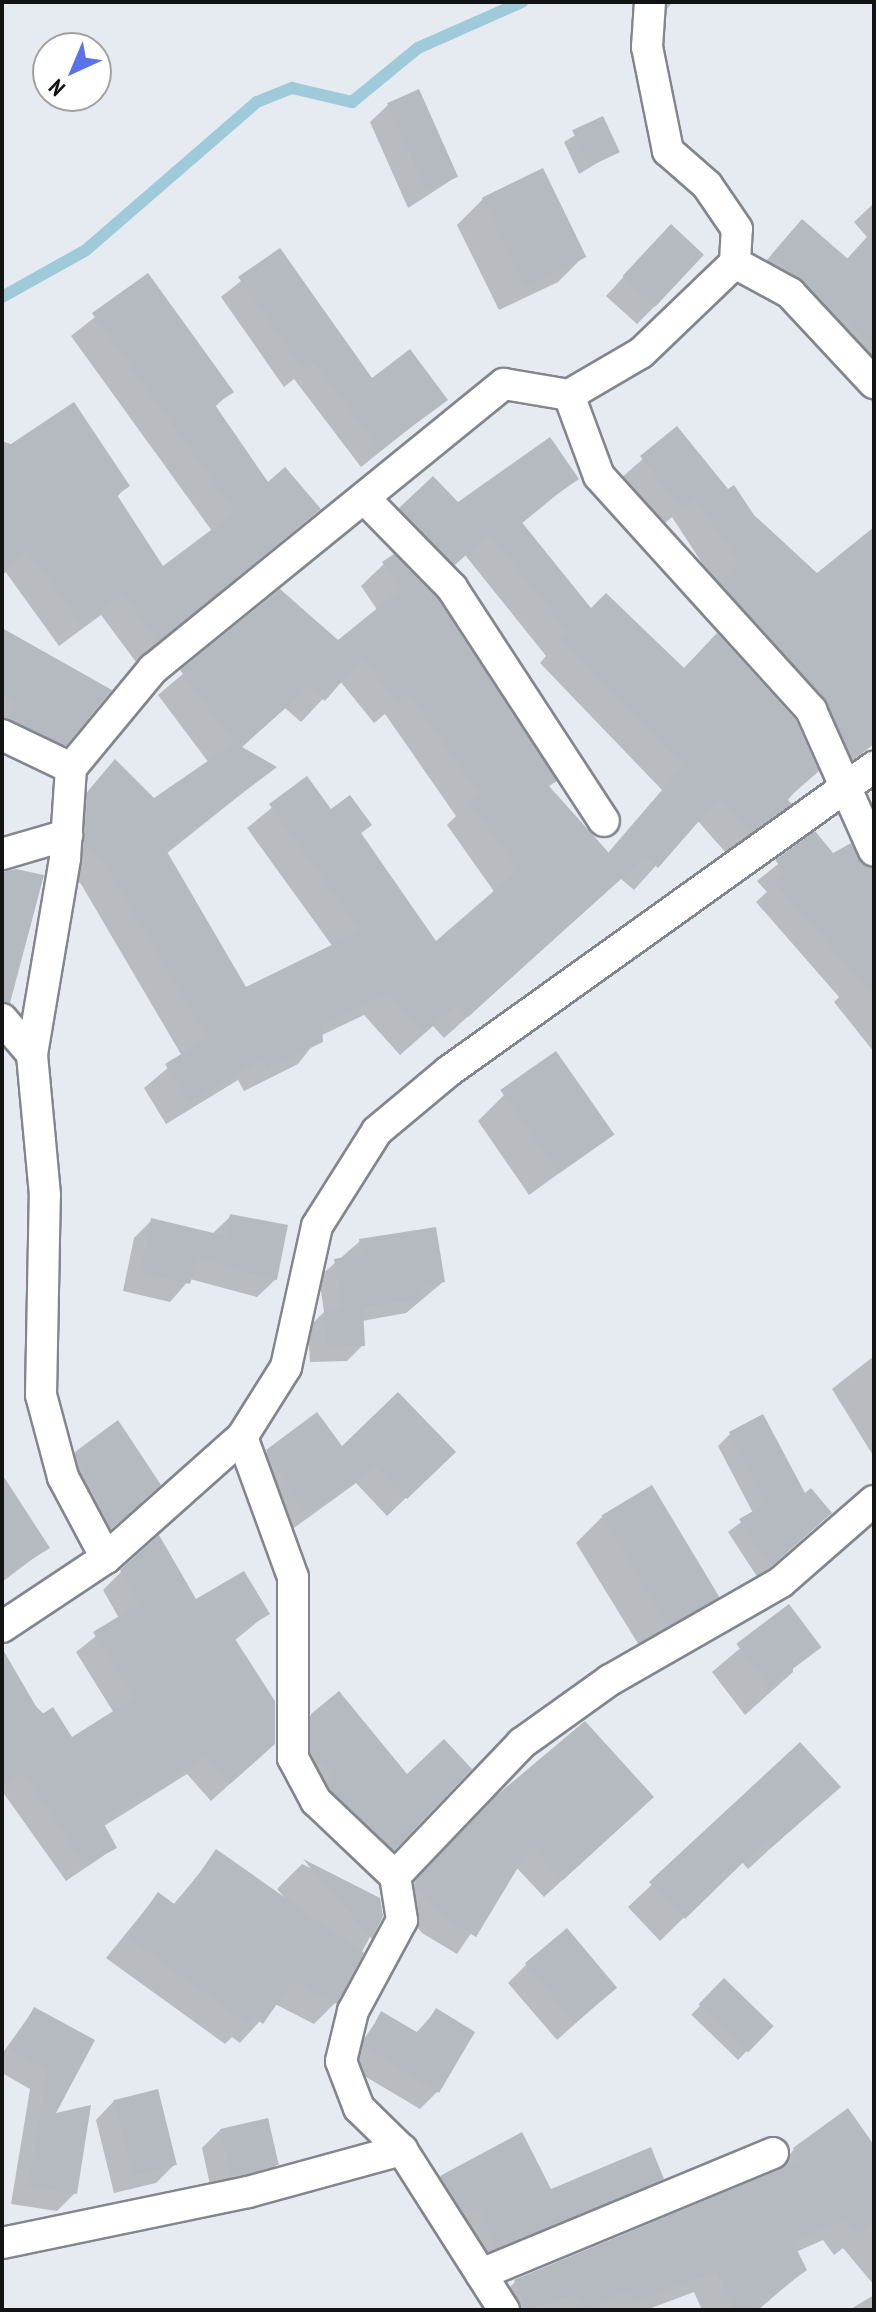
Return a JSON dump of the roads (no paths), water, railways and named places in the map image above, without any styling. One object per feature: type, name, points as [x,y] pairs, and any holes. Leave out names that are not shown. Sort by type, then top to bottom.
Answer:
[{"type":"street","points":[[106,1558],[63,1477],[41,1395],[45,1195],[32,1054],[67,835],[71,768],[153,669],[504,384],[569,395],[641,353],[735,263],[737,229],[707,185],[668,151],[647,47],[650,2]]},
{"type":"street","points":[[735,263],[790,293],[874,383]]},
{"type":"street","points":[[569,395],[599,476],[811,710],[874,851]]},
{"type":"street","points":[[364,498],[452,588],[604,821]]},
{"type":"street","points":[[2,735],[71,768]]},
{"type":"street","points":[[2,1627],[106,1558],[242,1437],[286,1367],[317,1226],[377,1131],[449,1071],[845,791],[874,767]]},
{"type":"street","points":[[2,854],[67,835]]},
{"type":"street","points":[[2,1019],[32,1054]]},
{"type":"street","points":[[242,1437],[293,1577],[293,1758],[316,1801],[395,1876],[402,1920],[353,2011],[341,2061],[359,2108],[402,2150],[504,2310]]},
{"type":"street","points":[[395,1876],[522,1743],[610,1680],[781,1582],[874,1501]]},
{"type":"street","points":[[2,2243],[402,2150]]},
{"type":"street","points":[[481,2274],[773,2153]]},
{"type":"waterway","points":[[2,297],[86,250],[257,102],[292,88],[352,102],[418,48],[522,2]]}]
